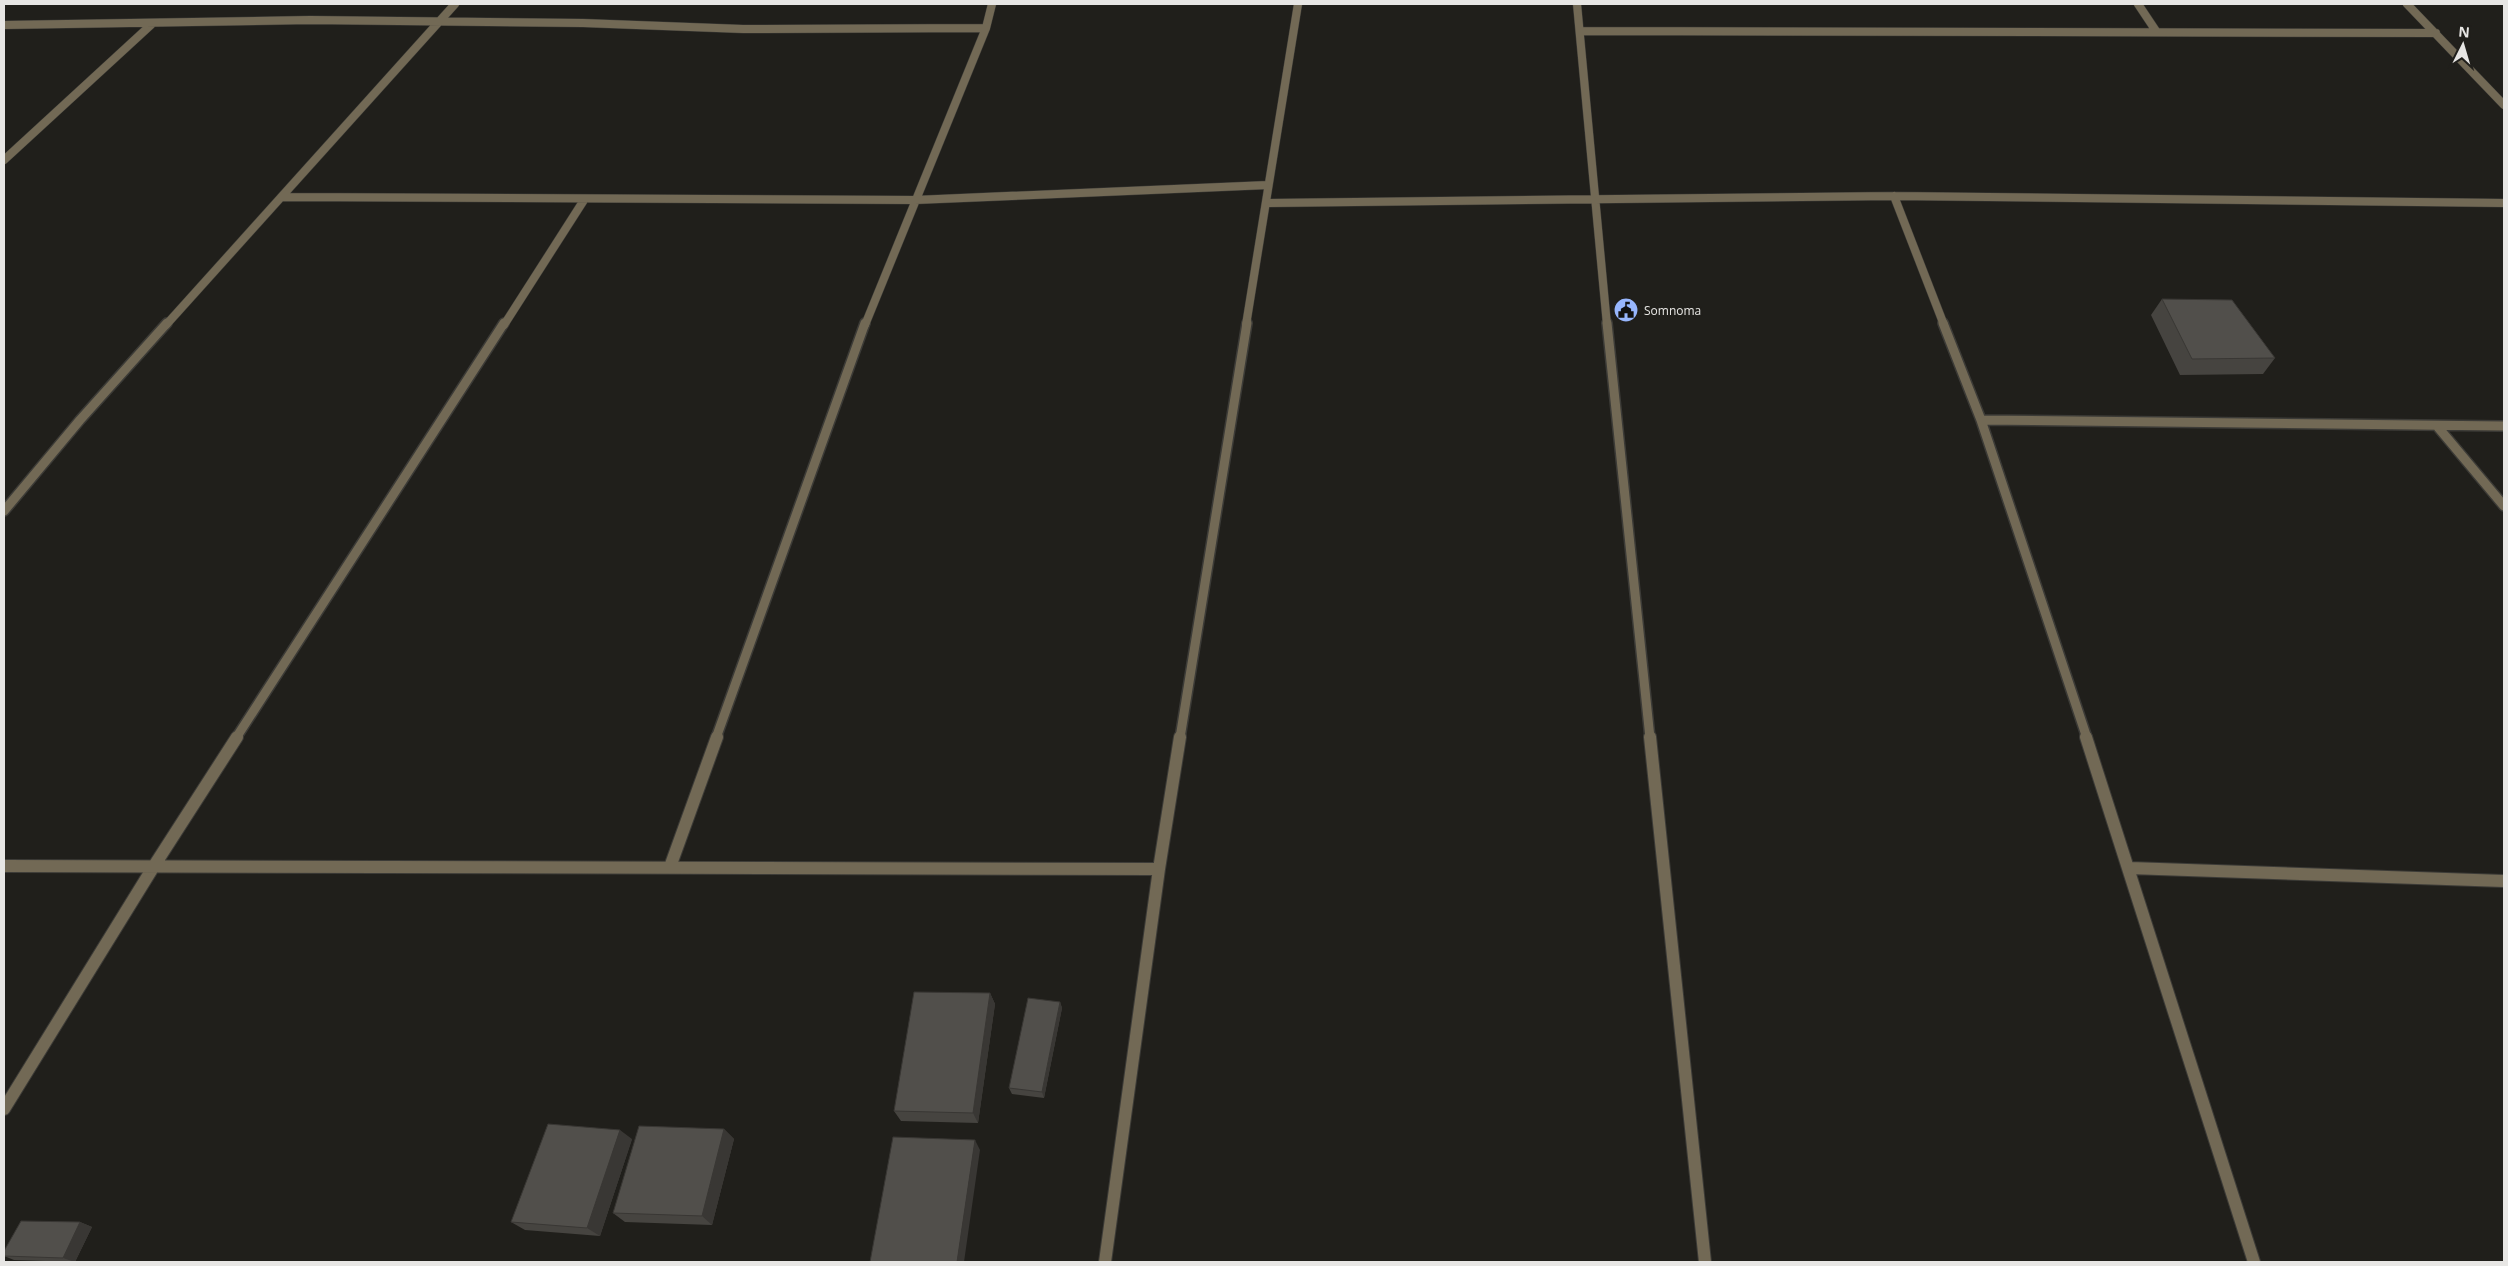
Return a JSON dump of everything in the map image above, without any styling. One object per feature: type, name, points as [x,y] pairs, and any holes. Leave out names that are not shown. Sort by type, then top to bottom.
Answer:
[{"type":"street","points":[[4,511],[80,420],[455,4]]},
{"type":"street","points":[[670,867],[861,334],[986,28],[992,4]]},
{"type":"street","points":[[1105,1262],[1160,870],[1298,4]]},
{"type":"street","points":[[1577,4],[1594,200],[1705,1262]]},
{"type":"street","points":[[2138,4],[2156,31]]},
{"type":"street","points":[[2406,4],[2504,104]]},
{"type":"street","points":[[4,25],[310,20],[583,23],[743,29],[986,28]]},
{"type":"street","points":[[4,160],[153,23]]},
{"type":"street","points":[[1580,31],[2436,33]]},
{"type":"street","points":[[283,197],[584,200],[915,200],[1268,185]]},
{"type":"street","points":[[1266,203],[1894,196],[2504,204]]},
{"type":"street","points":[[1894,196],[1981,420],[2130,868],[2254,1262]]},
{"type":"street","points":[[4,1109],[154,866],[584,200]]},
{"type":"street","points":[[1981,420],[2504,426]]},
{"type":"street","points":[[2437,426],[2504,506]]},
{"type":"street","points":[[4,866],[1160,870]]},
{"type":"street","points":[[2130,868],[2504,881]]},
{"type":"building","points":[[2162,299],[2232,300],[2275,358],[2192,359]]},
{"type":"building","points":[[914,992],[990,993],[973,1113],[894,1111]]},
{"type":"building","points":[[1028,998],[1060,1002],[1042,1092],[1009,1088]]},
{"type":"building","points":[[548,1124],[620,1130],[587,1228],[511,1222]]},
{"type":"building","points":[[639,1126],[724,1129],[702,1216],[613,1213]]},
{"type":"building","points":[[893,1137],[975,1140],[957,1262],[870,1262]]},
{"type":"building","points":[[21,1221],[80,1222],[63,1258],[4,1256],[4,1251]]},
{"type":"place","name":"Somnoma","points":[[1626,310]]}]
